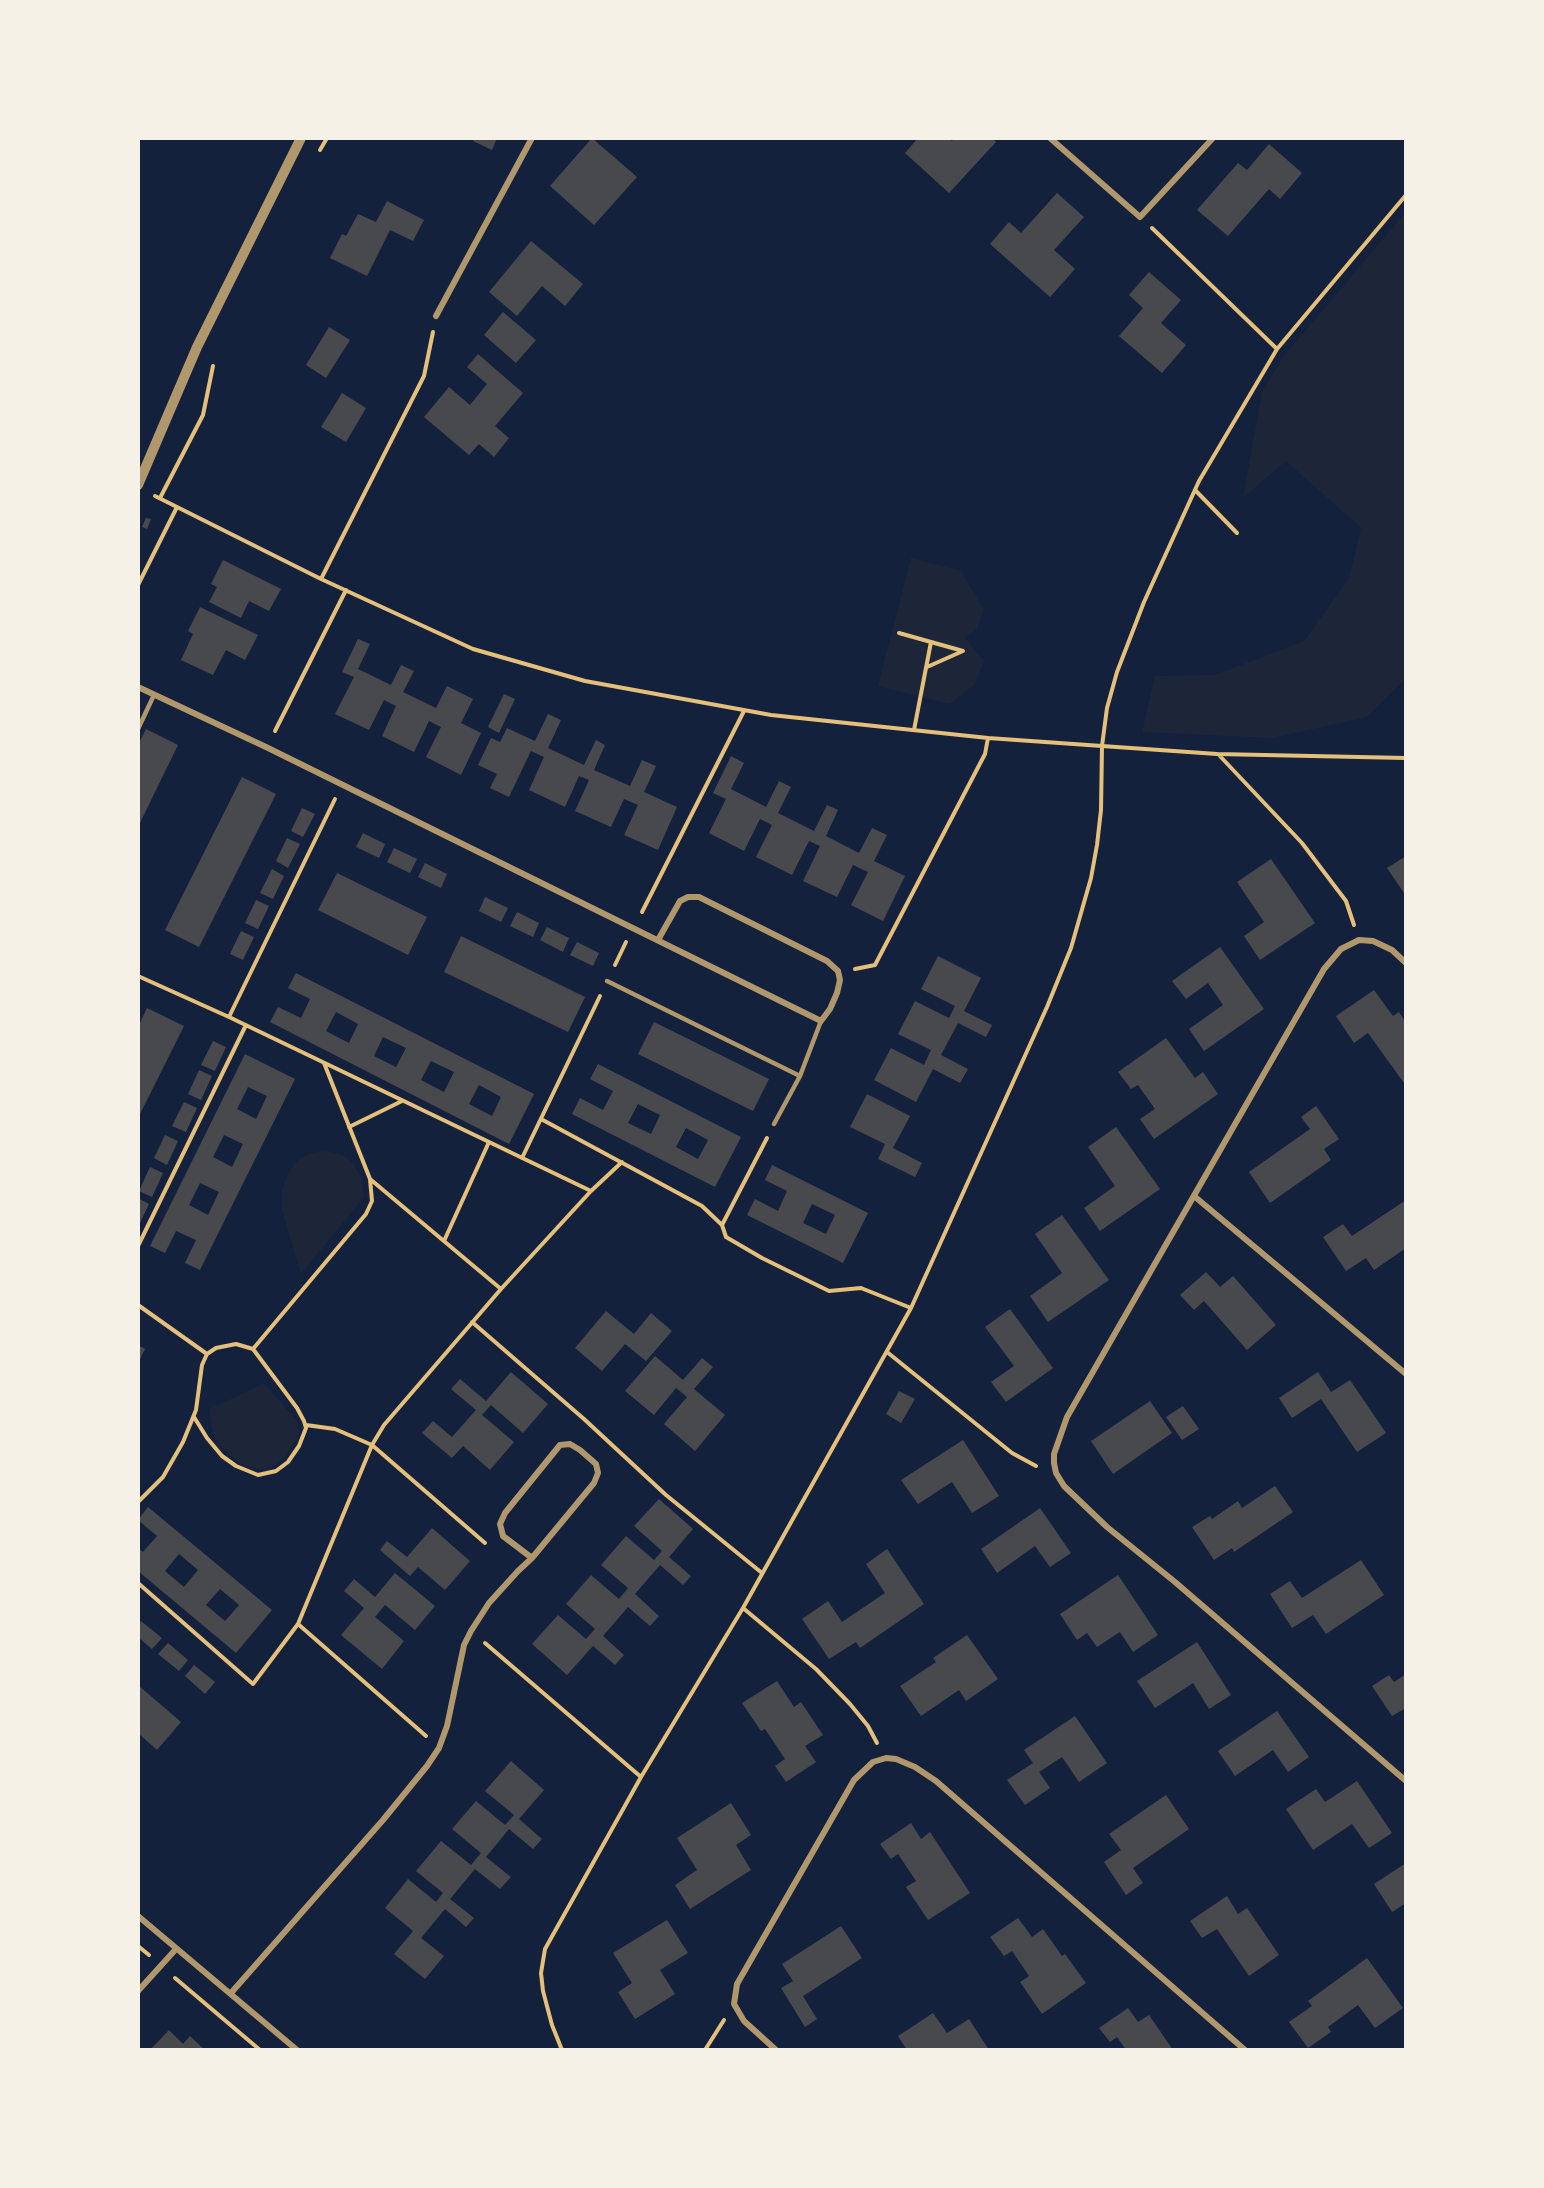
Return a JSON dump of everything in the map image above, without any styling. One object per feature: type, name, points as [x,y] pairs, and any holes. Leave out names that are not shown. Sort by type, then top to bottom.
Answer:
[{"type":"street","points":[[138,485],[196,347],[301,138]]},
{"type":"street","points":[[436,316],[532,138]]},
{"type":"street","points":[[1050,138],[1140,217],[1214,138]]},
{"type":"street","points":[[138,687],[266,747],[821,1021],[830,1009],[837,993],[840,980],[838,971],[827,961],[699,897],[688,897],[680,901],[658,940]]},
{"type":"street","points":[[1406,963],[1392,950],[1373,941],[1359,940],[1341,949],[1324,969],[1067,1417],[1054,1454],[1056,1473],[1064,1486],[1107,1527],[1175,1582],[1406,1781]]},
{"type":"street","points":[[1194,1196],[1406,1374]]},
{"type":"street","points":[[231,1993],[383,1820],[439,1748],[453,1702],[459,1663],[471,1631],[489,1604],[532,1558],[594,1483],[598,1473],[596,1464],[570,1444],[560,1445],[505,1513],[500,1524],[503,1536],[532,1558]]},
{"type":"street","points":[[776,2050],[744,2021],[734,2004],[737,1984],[854,1780],[873,1762],[886,1758],[896,1759],[915,1767],[936,1781],[1245,2050]]},
{"type":"street","points":[[138,1916],[297,2050]]},
{"type":"street","points":[[138,1991],[176,1949]]},
{"type":"lane","points":[[138,729],[154,695]]},
{"type":"lane","points":[[607,981],[800,1076]]},
{"type":"lane","points":[[774,1124],[800,1076],[821,1021]]},
{"type":"path","points":[[316,159],[327,138]]},
{"type":"path","points":[[562,2050],[552,2025],[543,1991],[541,1973],[545,1949],[641,1777],[743,1608],[911,1308],[1047,1007],[1071,948],[1091,878],[1097,845],[1101,810],[1102,746],[1107,708],[1117,672],[1144,602],[1195,489],[1277,349],[1406,195]]},
{"type":"path","points":[[1140,217],[1277,349]]},
{"type":"path","points":[[321,579],[424,376],[436,316]]},
{"type":"path","points":[[160,498],[203,415],[215,359]]},
{"type":"path","points":[[1195,489],[1237,534]]},
{"type":"path","points":[[138,585],[177,507],[321,579],[473,649],[585,681],[744,711],[988,738],[1218,754],[1406,758]]},
{"type":"path","points":[[266,747],[346,590]]},
{"type":"path","points":[[898,633],[963,651],[927,668]]},
{"type":"path","points":[[914,730],[931,642]]},
{"type":"path","points":[[522,1158],[633,928],[744,711]]},
{"type":"path","points":[[838,971],[875,965],[985,754],[988,738]]},
{"type":"path","points":[[1218,754],[1302,843],[1347,901],[1359,940]]},
{"type":"path","points":[[229,1017],[342,785]]},
{"type":"path","points":[[138,976],[324,1062],[591,1191]]},
{"type":"path","points":[[138,1246],[246,1025]]},
{"type":"path","points":[[253,1349],[366,1214],[372,1201],[369,1179],[324,1062]]},
{"type":"path","points":[[349,1127],[403,1100]]},
{"type":"path","points":[[541,1119],[702,1206],[722,1225],[726,1237],[762,1258],[829,1291],[861,1288],[911,1308]]},
{"type":"path","points":[[722,1225],[774,1124]]},
{"type":"path","points":[[444,1241],[489,1142]]},
{"type":"path","points":[[138,1583],[253,1684],[298,1624],[372,1444],[384,1425],[501,1289],[591,1191],[622,1162]]},
{"type":"path","points":[[369,1179],[501,1289]]},
{"type":"path","points":[[138,1305],[207,1354]]},
{"type":"path","points":[[472,1322],[666,1494],[762,1573]]},
{"type":"path","points":[[138,1502],[163,1477],[183,1442],[194,1417],[202,1365],[207,1354],[216,1348],[244,1345],[253,1349],[297,1408],[306,1425],[303,1438],[288,1462],[276,1471],[258,1474],[236,1466],[222,1456],[194,1417]]},
{"type":"path","points":[[887,1352],[1012,1453],[1031,1464],[1056,1473]]},
{"type":"path","points":[[306,1425],[341,1431],[372,1444],[518,1571]]},
{"type":"path","points":[[743,1608],[816,1669],[850,1704],[868,1726],[886,1758]]},
{"type":"path","points":[[298,1624],[439,1748]]},
{"type":"path","points":[[471,1631],[641,1777]]},
{"type":"path","points":[[138,1946],[260,2050]]},
{"type":"path","points":[[705,2050],[734,2004]]},
{"type":"shaded area","points":[[1406,212],[1406,678],[1367,717],[1273,738],[1142,732],[1155,676],[1215,675],[1304,641],[1349,578],[1361,528],[1286,461],[1243,498],[1262,392],[1283,357]]},
{"type":"shaded area","points":[[911,558],[961,571],[984,610],[977,629],[965,638],[984,661],[975,684],[950,704],[878,686]]},
{"type":"shaded area","points":[[326,1151],[343,1155],[353,1163],[361,1177],[364,1197],[301,1274],[282,1210],[282,1191],[288,1173],[298,1160],[311,1153]]},
{"type":"shaded area","points":[[264,1383],[297,1421],[299,1432],[297,1439],[283,1459],[272,1468],[264,1470],[252,1469],[239,1463],[224,1450],[213,1434],[210,1409]]},
{"type":"building","points":[[474,138],[497,138],[492,150],[473,141]]},
{"type":"building","points":[[592,138],[637,177],[594,225],[550,186]]},
{"type":"building","points":[[918,138],[949,138],[952,141],[954,138],[992,138],[996,142],[949,193],[905,153]]},
{"type":"building","points":[[1269,144],[1302,173],[1280,199],[1269,189],[1228,236],[1197,210],[1238,163],[1247,170]]},
{"type":"building","points":[[1057,193],[1084,217],[1054,250],[1075,269],[1050,297],[990,244],[1009,222],[1021,233]]},
{"type":"building","points":[[387,201],[424,220],[413,241],[390,230],[367,276],[330,258],[342,234],[346,236],[358,214],[376,222]]},
{"type":"building","points":[[531,241],[583,284],[565,306],[542,286],[517,316],[489,292]]},
{"type":"building","points":[[1149,272],[1181,300],[1161,323],[1186,345],[1162,373],[1119,336],[1143,308],[1129,295]]},
{"type":"building","points":[[503,312],[536,340],[516,363],[484,335]]},
{"type":"building","points":[[329,327],[350,340],[326,378],[306,365]]},
{"type":"building","points":[[478,354],[523,393],[495,426],[509,438],[494,457],[479,444],[469,455],[424,417],[449,387],[470,405],[487,384],[467,367]]},
{"type":"building","points":[[342,393],[366,408],[346,442],[321,427]]},
{"type":"building","points":[[146,518],[151,519],[147,529],[142,527]]},
{"type":"building","points":[[223,560],[281,589],[269,611],[249,601],[241,618],[209,602],[217,587],[211,584]]},
{"type":"building","points":[[200,607],[258,635],[245,660],[226,650],[213,675],[181,660],[193,634],[188,631]]},
{"type":"building","points":[[358,639],[370,644],[358,669],[391,685],[401,665],[414,671],[403,692],[436,708],[447,686],[473,699],[461,723],[481,733],[461,775],[426,757],[441,727],[429,721],[414,752],[382,736],[396,706],[384,700],[369,730],[335,714],[354,677],[342,672]]},
{"type":"building","points":[[504,694],[515,699],[499,733],[488,727]]},
{"type":"building","points":[[548,714],[561,720],[548,748],[584,765],[596,740],[605,745],[594,770],[630,786],[642,760],[656,766],[644,792],[677,807],[658,850],[624,835],[638,805],[624,799],[611,827],[575,811],[589,780],[579,776],[565,807],[529,790],[544,757],[531,751],[509,797],[490,788],[497,774],[478,765],[491,738],[500,742],[507,728],[535,741]]},
{"type":"building","points":[[146,729],[178,745],[138,827],[138,745]]},
{"type":"building","points":[[731,756],[744,763],[731,789],[766,807],[779,781],[791,787],[778,813],[814,831],[827,805],[838,810],[826,836],[859,853],[872,828],[887,835],[874,861],[905,876],[883,921],[851,905],[868,872],[853,865],[837,897],[803,881],[820,846],[809,841],[792,875],[756,857],[772,825],[760,819],[744,851],[709,833],[726,799],[713,793]]},
{"type":"building","points":[[242,777],[276,794],[199,947],[165,930]]},
{"type":"building","points":[[302,808],[315,814],[303,837],[291,831]]},
{"type":"building","points":[[363,833],[385,844],[379,858],[356,847]]},
{"type":"building","points":[[287,838],[300,844],[288,868],[276,861]]},
{"type":"building","points":[[394,848],[417,859],[410,873],[387,862]]},
{"type":"building","points":[[1406,856],[1406,896],[1387,868]]},
{"type":"building","points":[[1271,859],[1315,923],[1260,960],[1244,936],[1264,922],[1237,882]]},
{"type":"building","points":[[425,863],[447,874],[441,888],[418,877]]},
{"type":"building","points":[[272,869],[284,876],[273,899],[260,893]]},
{"type":"building","points":[[337,873],[427,917],[408,955],[318,910]]},
{"type":"building","points":[[485,897],[508,908],[501,922],[479,911]]},
{"type":"building","points":[[256,900],[269,906],[258,929],[245,923]]},
{"type":"building","points":[[517,912],[539,923],[533,937],[510,926]]},
{"type":"building","points":[[547,927],[569,938],[563,952],[540,940]]},
{"type":"building","points":[[241,931],[254,937],[243,960],[230,954]]},
{"type":"building","points":[[461,936],[585,997],[568,1032],[444,972]]},
{"type":"building","points":[[577,942],[599,953],[593,966],[570,955]]},
{"type":"building","points":[[1220,947],[1264,1009],[1204,1051],[1189,1029],[1223,1005],[1208,983],[1186,999],[1172,981]]},
{"type":"building","points":[[938,956],[981,978],[964,1011],[992,1025],[986,1037],[958,1023],[941,1055],[968,1069],[960,1083],[933,1069],[916,1102],[874,1080],[891,1048],[924,1065],[931,1050],[898,1034],[915,1001],[949,1018],[955,1006],[921,989]]},
{"type":"building","points":[[296,973],[534,1094],[509,1144],[270,1022],[278,1007],[301,1018],[310,999],[288,988]],"holes":[[[336,1012],[358,1024],[349,1043],[326,1031]],[[383,1037],[406,1048],[396,1067],[374,1056]],[[431,1061],[454,1072],[444,1092],[421,1080]],[[479,1085],[501,1097],[492,1116],[469,1104]]]},
{"type":"building","points":[[1374,990],[1393,1016],[1399,1012],[1406,1023],[1406,1081],[1404,1083],[1368,1033],[1354,1043],[1336,1016]]},
{"type":"building","points":[[147,1008],[184,1026],[138,1118],[138,1027]]},
{"type":"building","points":[[654,1022],[769,1079],[753,1111],[638,1054]]},
{"type":"building","points":[[1166,1038],[1195,1078],[1203,1072],[1218,1094],[1154,1139],[1140,1119],[1155,1109],[1138,1085],[1131,1089],[1118,1072]]},
{"type":"building","points":[[213,1041],[226,1047],[215,1071],[201,1065]]},
{"type":"building","points":[[245,1054],[295,1079],[200,1270],[185,1263],[196,1240],[176,1231],[165,1253],[150,1246]],"holes":[[[248,1087],[267,1096],[256,1119],[237,1109]],[[224,1135],[243,1144],[232,1167],[213,1157]],[[200,1183],[219,1192],[208,1215],[189,1205]]]},
{"type":"building","points":[[598,1064],[741,1137],[715,1187],[572,1114],[580,1098],[603,1110],[613,1091],[590,1079]],"holes":[[[638,1104],[660,1115],[651,1134],[628,1123]],[[686,1128],[708,1140],[698,1159],[676,1147]]]},
{"type":"building","points":[[199,1070],[212,1076],[201,1100],[188,1094]]},
{"type":"building","points":[[867,1094],[910,1116],[893,1148],[922,1163],[915,1177],[878,1159],[885,1144],[850,1127]]},
{"type":"building","points":[[184,1102],[197,1108],[186,1132],[172,1126]]},
{"type":"building","points":[[1316,1106],[1339,1139],[1324,1149],[1331,1160],[1270,1203],[1249,1172],[1310,1129],[1301,1117]]},
{"type":"building","points":[[1116,1127],[1160,1189],[1100,1231],[1084,1208],[1115,1186],[1088,1147]]},
{"type":"building","points":[[165,1135],[178,1141],[167,1165],[154,1158]]},
{"type":"building","points":[[772,1165],[868,1213],[843,1263],[747,1215],[755,1199],[778,1211],[787,1191],[765,1180]],"holes":[[[812,1204],[835,1215],[826,1234],[803,1223]]]},
{"type":"building","points":[[150,1167],[163,1173],[152,1197],[139,1191]]},
{"type":"building","points":[[138,1198],[149,1204],[138,1227]]},
{"type":"building","points":[[1406,1200],[1406,1248],[1374,1270],[1366,1258],[1346,1271],[1323,1237],[1343,1224],[1352,1236]]},
{"type":"building","points":[[1062,1215],[1109,1280],[1048,1322],[1030,1296],[1062,1273],[1035,1234]]},
{"type":"building","points":[[1206,1272],[1220,1287],[1233,1276],[1276,1325],[1247,1350],[1204,1301],[1194,1310],[1180,1295]]},
{"type":"building","points":[[1010,1309],[1053,1368],[1006,1402],[991,1382],[1014,1366],[985,1327]]},
{"type":"building","points":[[606,1311],[634,1334],[651,1313],[672,1331],[646,1361],[625,1344],[602,1371],[575,1348]]},
{"type":"building","points":[[138,1345],[145,1349],[138,1363]]},
{"type":"building","points":[[655,1356],[683,1380],[702,1358],[713,1367],[694,1389],[725,1415],[695,1451],[664,1424],[687,1397],[676,1388],[654,1415],[625,1391]]},
{"type":"building","points":[[511,1372],[548,1404],[523,1433],[491,1405],[482,1415],[514,1442],[490,1470],[463,1446],[452,1458],[422,1433],[433,1421],[452,1437],[476,1410],[451,1389],[460,1379],[486,1401]]},
{"type":"building","points":[[1318,1372],[1331,1392],[1350,1380],[1386,1433],[1357,1452],[1321,1399],[1292,1418],[1279,1398]]},
{"type":"building","points":[[899,1391],[915,1399],[901,1423],[886,1414]]},
{"type":"building","points":[[1150,1401],[1172,1433],[1113,1474],[1091,1441]]},
{"type":"building","points":[[1183,1406],[1199,1429],[1182,1440],[1166,1417]]},
{"type":"building","points":[[963,1440],[999,1496],[972,1513],[952,1482],[918,1504],[901,1480]]},
{"type":"building","points":[[1275,1486],[1293,1512],[1234,1552],[1232,1548],[1214,1560],[1192,1527],[1210,1516],[1212,1519],[1238,1501],[1242,1508]]},
{"type":"building","points":[[659,1499],[693,1529],[669,1557],[691,1576],[683,1585],[660,1565],[635,1594],[659,1616],[650,1626],[628,1607],[603,1636],[624,1655],[615,1665],[593,1646],[567,1675],[532,1644],[558,1615],[586,1639],[595,1629],[566,1604],[591,1575],[619,1599],[628,1588],[601,1565],[626,1536],[654,1560],[662,1551],[634,1526]]},
{"type":"building","points":[[148,1507],[272,1610],[236,1653],[138,1571],[138,1548],[143,1552],[157,1536],[138,1520]],"holes":[[[179,1554],[198,1570],[184,1587],[165,1571]],[[220,1589],[239,1605],[225,1621],[206,1605]]]},
{"type":"building","points":[[1040,1508],[1071,1553],[1050,1567],[1035,1546],[997,1573],[981,1549]]},
{"type":"building","points":[[432,1528],[470,1561],[445,1590],[418,1567],[410,1576],[380,1550],[387,1541],[407,1557]]},
{"type":"building","points":[[887,1549],[924,1604],[860,1648],[856,1642],[829,1659],[802,1619],[828,1601],[842,1622],[885,1593],[866,1564]]},
{"type":"building","points":[[1361,1560],[1384,1595],[1326,1634],[1313,1615],[1292,1628],[1270,1594],[1290,1581],[1302,1598]]},
{"type":"building","points":[[395,1573],[435,1606],[415,1630],[385,1605],[375,1617],[404,1641],[382,1669],[341,1635],[364,1608],[344,1591],[354,1579],[375,1597]]},
{"type":"building","points":[[1118,1575],[1158,1635],[1133,1652],[1120,1632],[1097,1647],[1087,1633],[1077,1640],[1060,1614]]},
{"type":"building","points":[[141,1621],[162,1638],[152,1649],[138,1637],[138,1625]]},
{"type":"building","points":[[967,1635],[998,1679],[966,1701],[959,1690],[921,1716],[900,1686],[936,1662],[933,1658]]},
{"type":"building","points":[[1197,1642],[1231,1695],[1209,1709],[1193,1683],[1155,1708],[1137,1681]]},
{"type":"building","points":[[168,1643],[188,1660],[179,1671],[158,1654]]},
{"type":"building","points":[[194,1665],[215,1682],[205,1694],[185,1676]]},
{"type":"building","points":[[1406,1674],[1406,1708],[1392,1716],[1372,1686],[1389,1675],[1394,1682]]},
{"type":"building","points":[[777,1681],[794,1707],[801,1702],[823,1735],[805,1746],[816,1762],[786,1782],[775,1766],[785,1759],[765,1729],[761,1731],[742,1703]]},
{"type":"building","points":[[138,1685],[181,1722],[157,1750],[138,1733]]},
{"type":"building","points":[[1277,1711],[1309,1757],[1288,1772],[1273,1750],[1235,1776],[1218,1751]]},
{"type":"building","points":[[1075,1716],[1107,1763],[1079,1782],[1062,1757],[1039,1772],[1050,1788],[1025,1805],[1007,1780],[1033,1763],[1024,1750]]},
{"type":"building","points":[[511,1761],[544,1790],[519,1819],[542,1839],[533,1849],[509,1829],[486,1857],[511,1877],[500,1889],[475,1869],[450,1899],[474,1918],[466,1927],[445,1909],[421,1938],[444,1956],[425,1979],[394,1954],[413,1931],[385,1908],[408,1879],[436,1902],[443,1893],[416,1871],[441,1841],[471,1865],[481,1853],[452,1829],[476,1801],[505,1825],[514,1815],[485,1791]]},
{"type":"building","points":[[1357,1781],[1392,1833],[1369,1848],[1352,1824],[1313,1850],[1286,1809],[1316,1789],[1325,1802]]},
{"type":"building","points":[[1166,1795],[1189,1829],[1133,1868],[1143,1883],[1126,1895],[1104,1862],[1121,1850],[1109,1834]]},
{"type":"building","points":[[731,1803],[751,1835],[736,1845],[751,1870],[690,1909],[675,1885],[697,1870],[677,1838]]},
{"type":"building","points":[[911,1823],[921,1839],[930,1832],[970,1893],[928,1920],[906,1887],[916,1881],[898,1854],[891,1859],[880,1844]]},
{"type":"building","points":[[1406,1863],[1406,1903],[1392,1912],[1374,1884]]},
{"type":"building","points":[[1227,1896],[1238,1914],[1247,1908],[1279,1955],[1249,1976],[1217,1929],[1202,1938],[1190,1921]]},
{"type":"building","points":[[1018,1918],[1032,1937],[1043,1929],[1062,1956],[1065,1954],[1086,1983],[1042,2014],[1020,1982],[1029,1976],[1012,1951],[1004,1956],[990,1937]]},
{"type":"building","points":[[667,1920],[688,1953],[660,1970],[675,1994],[635,2019],[618,1992],[632,1983],[613,1953]]},
{"type":"building","points":[[841,1926],[862,1958],[803,1996],[817,2019],[805,2027],[781,1988],[793,1981],[782,1964]]},
{"type":"building","points":[[1367,1958],[1403,2008],[1375,2028],[1358,2005],[1328,2027],[1331,2032],[1308,2048],[1289,2022],[1312,2006],[1308,2001]]},
{"type":"building","points":[[1128,2008],[1138,2022],[1149,2015],[1173,2050],[1126,2050],[1117,2037],[1110,2042],[1099,2028]]},
{"type":"building","points":[[933,2013],[947,2033],[969,2019],[989,2050],[907,2050],[898,2036]]},
{"type":"building","points":[[169,2030],[183,2044],[190,2036],[205,2050],[150,2050]]}]
